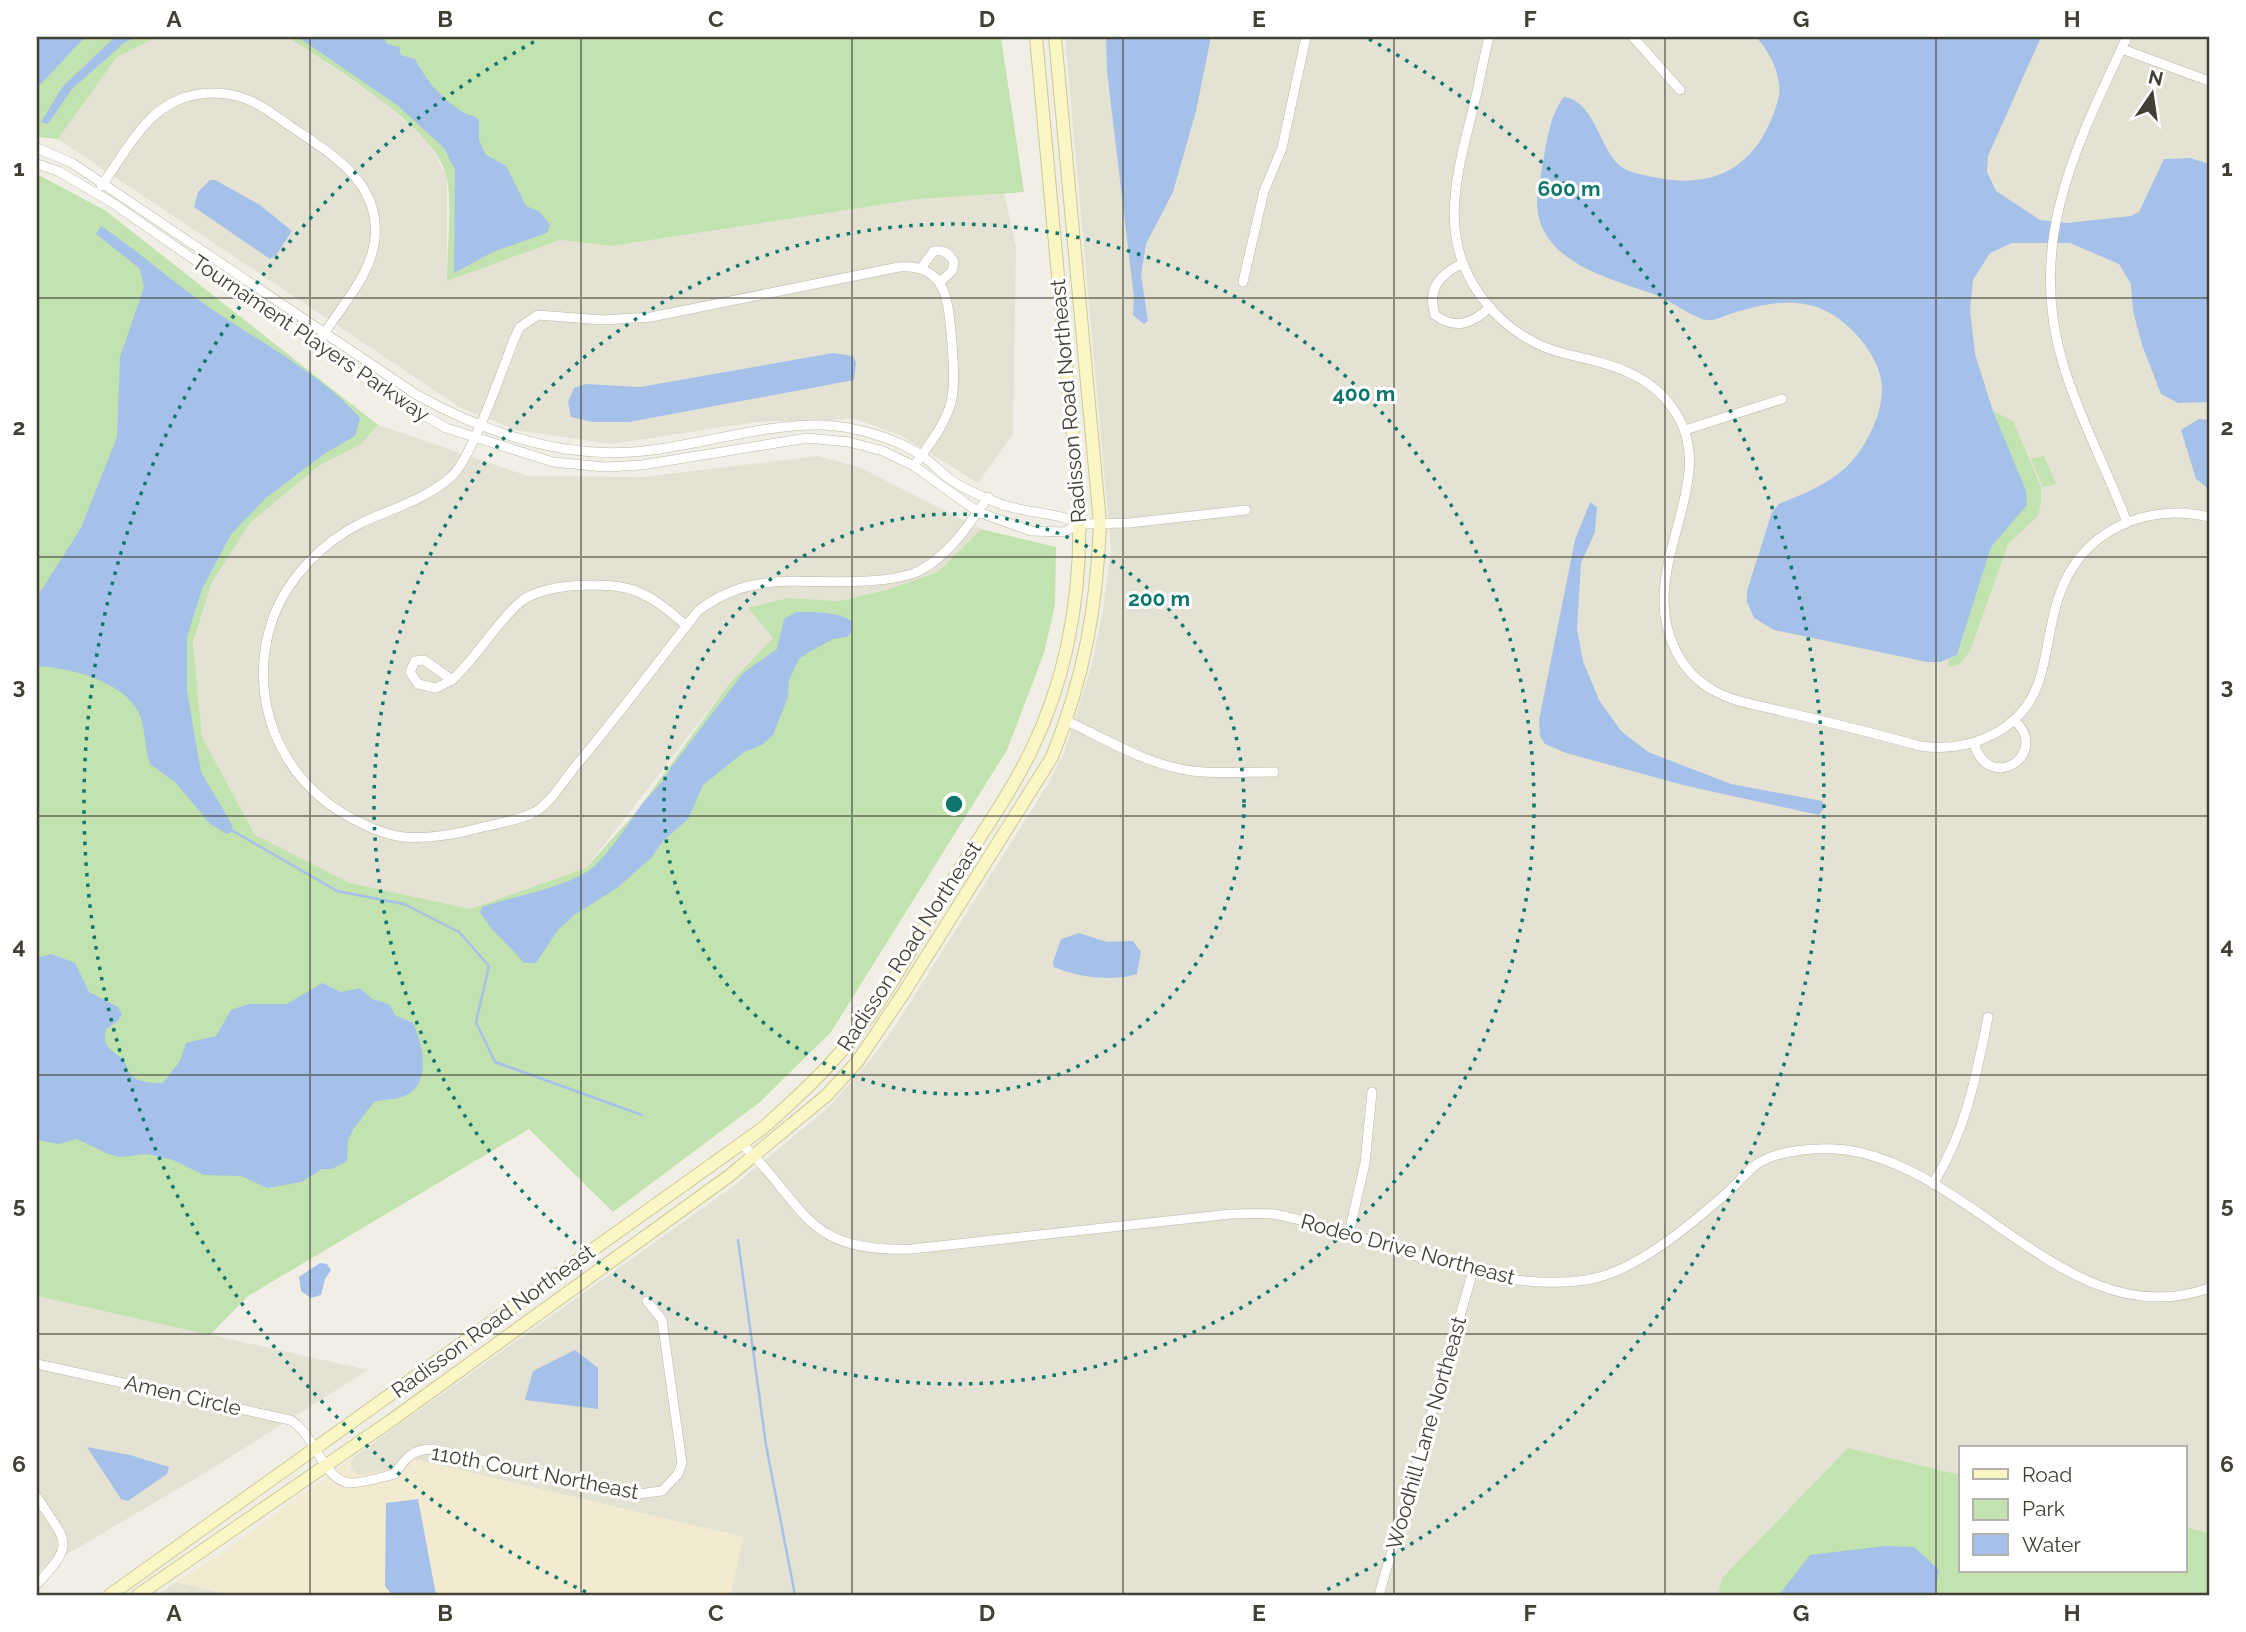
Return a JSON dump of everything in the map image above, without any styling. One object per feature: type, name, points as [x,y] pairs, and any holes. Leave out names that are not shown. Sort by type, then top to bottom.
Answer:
[{"type":"main road","name":"Radisson Road Northeast","points":[[110,1595],[741,1143],[805,1090],[850,1041],[1000,805],[1031,752],[1056,688],[1076,599],[1080,524],[1036,37]]},
{"type":"main road","name":"Radisson Road Northeast","points":[[138,1595],[389,1422],[755,1156],[827,1094],[858,1062],[1052,757],[1067,721],[1090,637],[1098,582],[1100,523],[1055,37]]},
{"type":"street","points":[[1243,282],[1261,202],[1289,122],[1306,37]]},
{"type":"street","points":[[1489,37],[1454,190],[1453,224],[1463,263],[1477,292],[1528,340],[1561,353],[1614,366],[1644,379],[1667,400],[1685,430],[1690,464],[1689,478],[1675,533],[1664,604],[1677,655],[1698,680],[1729,698],[1920,746],[1945,749],[1975,743],[2014,720],[2032,697],[2039,682],[2064,583],[2095,541],[2126,520],[2161,512],[2209,517]]},
{"type":"street","points":[[1633,37],[1680,90]]},
{"type":"street","points":[[2126,520],[2063,367],[2052,309],[2050,254],[2058,206],[2075,149],[2127,37]]},
{"type":"street","points":[[2122,49],[2209,81]]},
{"type":"street","points":[[95,193],[154,114],[179,100],[206,93],[231,95],[257,104],[278,118],[350,168],[366,192],[374,220],[375,235],[368,266],[318,344]]},
{"type":"street","name":"Tournament Players Parkway","points":[[37,148],[72,163],[417,394],[461,419],[529,443],[615,452],[643,452],[821,424],[859,430],[922,455],[952,480],[988,497],[1016,508],[1064,516],[1080,524]]},
{"type":"street","name":"Tournament Players Parkway","points":[[37,164],[58,171],[95,193],[388,394],[446,428],[553,462],[606,467],[642,465],[807,438],[849,442],[883,451],[914,466],[978,512],[1031,531],[1064,532],[1080,524],[1246,510]]},
{"type":"street","points":[[921,268],[934,251],[950,254],[954,262],[952,271],[940,282]]},
{"type":"street","points":[[1463,263],[1438,280],[1430,299],[1435,315],[1448,324],[1456,325],[1476,319],[1490,307]]},
{"type":"street","points":[[914,466],[944,419],[955,377],[948,301],[940,282],[921,268],[899,267],[633,319],[538,316],[520,327],[480,425],[456,472],[440,486],[361,523],[323,548],[298,574],[282,598],[265,649],[265,698],[273,728],[287,762],[308,788],[330,807],[376,830],[402,837],[467,832],[533,813],[586,754],[698,611],[719,595],[740,586],[777,582],[886,580],[917,572],[937,559],[988,497]]},
{"type":"street","points":[[1685,430],[1782,399]]},
{"type":"street","points":[[452,680],[518,604],[531,594],[547,588],[626,588],[655,601],[687,625]]},
{"type":"street","points":[[1975,743],[1986,763],[1995,767],[2014,765],[2021,758],[2026,740],[2025,732],[2014,720]]},
{"type":"street","points":[[1067,721],[1145,758],[1174,767],[1213,772],[1273,772]]},
{"type":"street","points":[[1933,1184],[1952,1153],[1970,1107],[1988,1017]]},
{"type":"street","points":[[1349,1233],[1365,1163],[1372,1092]]},
{"type":"street","name":"Rodeo Drive Northeast","points":[[741,1143],[755,1156],[800,1213],[824,1233],[843,1243],[874,1250],[912,1249],[1231,1214],[1276,1214],[1473,1270],[1536,1282],[1590,1280],[1644,1257],[1729,1191],[1758,1163],[1786,1153],[1845,1150],[1877,1158],[1933,1184],[2100,1288],[2143,1298],[2167,1299],[2209,1288]]},
{"type":"street","name":"Woodhill Lane Northeast","points":[[1379,1595],[1473,1270]]},
{"type":"street","name":"110th Court Northeast","points":[[317,1449],[326,1464],[342,1481],[361,1482],[395,1474],[404,1458],[414,1452],[433,1449],[630,1495],[662,1491],[678,1474],[681,1450],[662,1320],[647,1301]]},
{"type":"street","name":"Amen Circle","points":[[37,1363],[279,1416],[296,1423],[317,1449]]},
{"type":"street","points":[[37,1497],[63,1538],[64,1548],[62,1558],[37,1584]]},
{"type":"shaded area","points":[[157,37],[288,37],[380,99],[427,141],[447,176],[447,281],[560,240],[612,246],[918,199],[1004,193],[1016,247],[1013,434],[978,483],[900,435],[855,419],[757,422],[611,444],[516,430],[461,408],[58,139],[116,58]]},
{"type":"shaded area","points":[[1065,37],[2209,37],[2209,1533],[2186,1527],[2186,1446],[1959,1446],[1959,1475],[1848,1448],[1722,1578],[1718,1595],[730,1595],[743,1537],[413,1459],[409,1463],[411,1466],[360,1476],[351,1471],[351,1461],[355,1456],[731,1188],[828,1108],[871,1059],[894,1028],[1048,784],[1064,753],[1091,668],[1103,610],[1111,549]]},
{"type":"shaded area","points":[[378,425],[528,476],[643,477],[818,456],[859,467],[981,529],[938,572],[886,590],[839,601],[788,598],[749,609],[774,638],[729,684],[586,868],[470,909],[441,904],[350,883],[255,835],[202,737],[193,642],[212,582],[251,522],[320,465],[361,444]]},
{"type":"shaded area","points":[[37,1296],[368,1370],[213,1468],[37,1572]]},
{"type":"shaded area","points":[[355,1456],[349,1466],[358,1475],[409,1466],[413,1459],[744,1537],[730,1595],[231,1595],[176,1582],[215,1558]]},
{"type":"shaded area","points":[[176,1582],[231,1595],[158,1595]]},
{"type":"green space","points":[[37,37],[157,37],[116,58],[58,139],[37,137]]},
{"type":"green space","points":[[288,37],[1001,37],[1024,192],[918,199],[612,246],[560,240],[447,281],[448,190],[447,178],[439,159],[424,139],[380,99]]},
{"type":"green space","points":[[37,174],[106,211],[378,425],[361,444],[320,465],[251,522],[212,582],[193,642],[202,737],[255,835],[350,883],[470,909],[586,868],[637,811],[729,684],[773,638],[748,608],[788,598],[839,601],[886,590],[938,572],[981,529],[1056,547],[1055,605],[1044,653],[1007,750],[831,1032],[760,1102],[613,1212],[529,1129],[248,1296],[210,1335],[37,1296]]},
{"type":"green space","points":[[1993,411],[2013,421],[2041,487],[2041,502],[2038,516],[2008,544],[1970,651],[1959,665],[1948,667],[1949,659],[1957,655],[1991,547],[2027,500]]},
{"type":"green space","points":[[2044,456],[2056,484],[2043,487],[2031,459]]},
{"type":"green space","points":[[1848,1448],[1959,1475],[1959,1572],[2186,1572],[2186,1527],[2209,1533],[2209,1595],[1718,1595],[1722,1578]]},
{"type":"water","points":[[37,37],[85,37],[37,88]]},
{"type":"water","points":[[115,37],[136,37],[125,42],[72,89],[48,124],[41,122],[63,86]]},
{"type":"water","points":[[298,37],[384,37],[387,44],[399,47],[401,55],[415,59],[439,93],[459,110],[479,120],[479,140],[486,155],[506,166],[526,206],[540,212],[550,225],[547,233],[495,251],[454,273],[455,170],[444,148],[397,105]]},
{"type":"water","points":[[1106,37],[1211,37],[1196,111],[1173,192],[1146,244],[1141,275],[1148,321],[1144,324],[1133,315],[1134,298],[1107,71]]},
{"type":"water","points":[[1756,37],[2041,37],[1988,156],[1987,172],[1996,191],[2040,220],[2067,223],[2131,216],[2139,212],[2164,159],[2190,158],[2209,164],[2209,402],[2178,403],[2161,394],[2142,345],[2133,311],[2131,284],[2119,264],[2070,243],[2012,243],[1990,253],[1973,280],[1970,310],[1975,354],[1993,411],[2026,491],[2027,505],[1991,547],[1957,655],[1940,662],[1927,662],[1774,630],[1754,618],[1747,602],[1747,591],[1772,512],[1779,504],[1837,475],[1852,461],[1873,428],[1881,403],[1881,379],[1874,359],[1861,339],[1835,316],[1815,306],[1803,304],[1768,304],[1714,320],[1703,319],[1662,298],[1581,266],[1564,255],[1550,241],[1541,224],[1537,199],[1546,145],[1552,119],[1564,97],[1582,106],[1612,157],[1623,168],[1632,172],[1681,181],[1701,179],[1719,175],[1749,155],[1771,121],[1779,92],[1774,66]]},
{"type":"water","points":[[210,180],[215,180],[260,205],[292,231],[276,255],[270,259],[194,207],[198,192]]},
{"type":"water","points":[[101,226],[206,306],[313,376],[360,418],[355,436],[324,454],[266,498],[231,534],[202,589],[187,637],[187,691],[201,772],[231,823],[233,831],[227,834],[210,824],[176,783],[150,764],[141,717],[130,700],[119,691],[93,678],[37,666],[37,597],[81,528],[117,437],[120,357],[144,287],[139,268],[96,234]]},
{"type":"water","points":[[833,353],[853,356],[856,363],[854,380],[629,422],[593,422],[571,417],[568,402],[574,388],[586,384],[640,387]]},
{"type":"water","points":[[2199,419],[2209,420],[2209,489],[2196,479],[2181,430]]},
{"type":"water","points":[[1590,502],[1597,507],[1595,532],[1581,563],[1577,629],[1583,661],[1599,700],[1621,731],[1648,752],[1731,784],[1822,801],[1825,807],[1819,815],[1687,786],[1566,753],[1545,744],[1540,736],[1539,720],[1575,540]]},
{"type":"water","points":[[796,612],[839,615],[852,621],[851,633],[847,637],[833,639],[799,659],[789,680],[788,697],[773,735],[762,745],[744,752],[703,785],[688,819],[663,841],[651,858],[617,888],[574,915],[558,930],[536,963],[524,963],[485,919],[480,912],[482,907],[564,883],[595,866],[641,805],[664,780],[743,673],[777,649],[784,619]]},
{"type":"water","points":[[1079,933],[1107,942],[1133,941],[1141,952],[1137,974],[1117,978],[1095,977],[1054,967],[1053,962],[1061,939]]},
{"type":"water","points":[[51,954],[75,963],[89,992],[118,1007],[122,1014],[118,1021],[106,1029],[106,1044],[124,1062],[131,1075],[142,1081],[163,1083],[180,1061],[186,1043],[216,1036],[231,1010],[249,1004],[287,1004],[322,983],[341,992],[360,988],[372,999],[389,1004],[395,1015],[413,1023],[422,1053],[422,1075],[412,1092],[399,1098],[374,1102],[348,1140],[347,1161],[332,1169],[322,1169],[301,1182],[267,1188],[241,1176],[204,1175],[173,1160],[147,1154],[121,1157],[108,1154],[77,1139],[59,1144],[37,1140],[37,958]]},
{"type":"water","points":[[320,1263],[327,1264],[331,1270],[325,1279],[321,1295],[311,1298],[301,1291],[299,1277]]},
{"type":"water","points":[[575,1350],[598,1368],[598,1409],[525,1400],[533,1371]]},
{"type":"water","points":[[87,1447],[130,1455],[169,1467],[167,1474],[128,1501],[121,1499]]},
{"type":"water","points":[[418,1499],[436,1595],[392,1595],[385,1586],[386,1503]]},
{"type":"water","points":[[1886,1546],[1914,1547],[1939,1570],[1935,1595],[1779,1595],[1810,1555]]},
{"type":"waterway","points":[[233,831],[337,891],[404,904],[459,932],[489,966],[476,1022],[495,1062],[642,1115]]},
{"type":"waterway","points":[[738,1240],[766,1445],[795,1595]]}]
